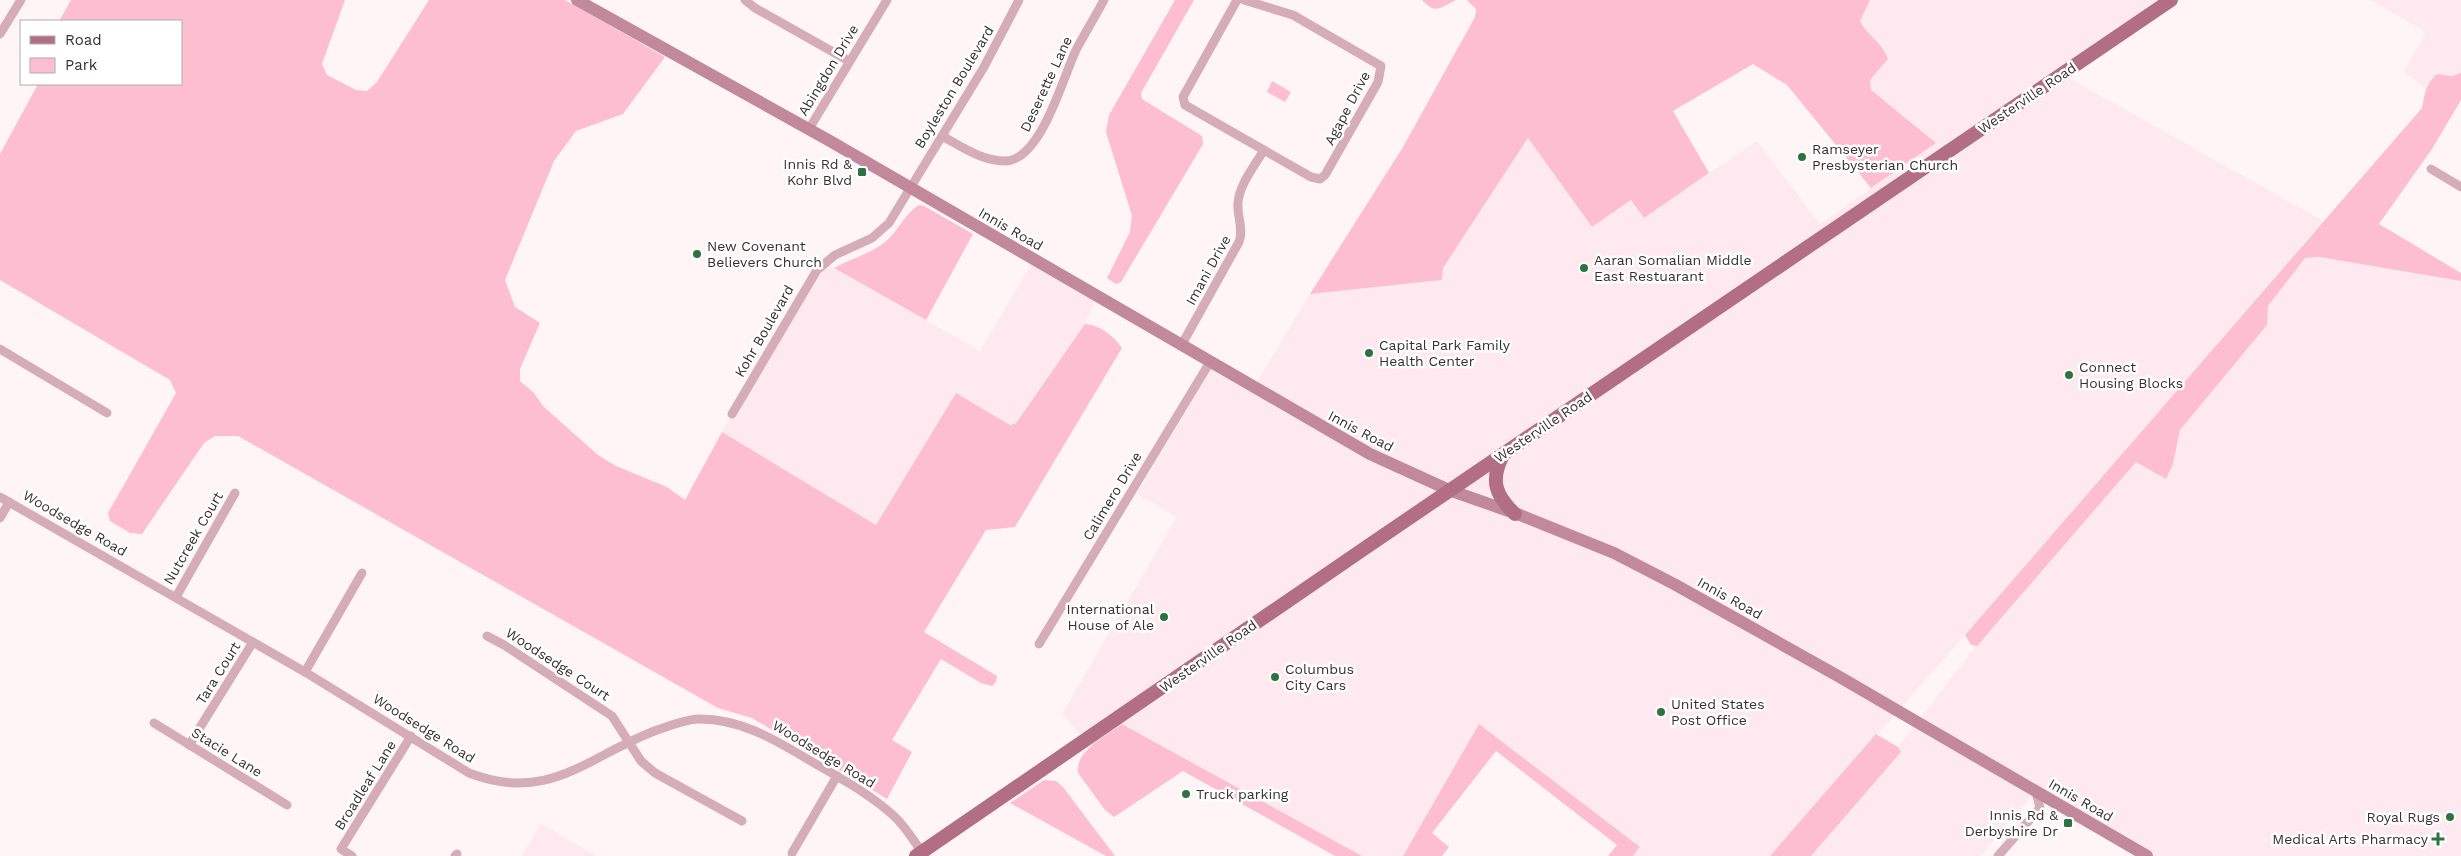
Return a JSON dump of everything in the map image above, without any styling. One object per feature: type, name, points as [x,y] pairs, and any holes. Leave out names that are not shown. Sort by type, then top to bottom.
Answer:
[{"type":"main road","name":"Innis Road","points":[[577,0],[809,129],[1370,454],[1449,490],[1614,553],[1674,584],[1913,719],[2147,856]]},
{"type":"main road","name":"Westerville Road","points":[[919,854],[1449,490],[2171,0]]},
{"type":"main road","points":[[1503,454],[1496,467],[1494,477],[1503,503],[1515,514]]},
{"type":"street","points":[[0,34],[21,0]]},
{"type":"street","points":[[745,0],[755,8],[850,62]]},
{"type":"street","name":"Abingdon Drive","points":[[809,129],[887,0]]},
{"type":"street","name":"Boyleston Boulevard","points":[[910,187],[984,67],[1019,0]]},
{"type":"street","name":"Deserette Lane","points":[[942,136],[983,158],[1006,161],[1015,159],[1030,147],[1042,130],[1076,50],[1104,0]]},
{"type":"street","points":[[1238,0],[1183,97],[1185,105],[1264,150]]},
{"type":"street","name":"Agape Drive","points":[[1248,1],[1293,15],[1377,62],[1381,66],[1382,72],[1325,175],[1320,179],[1311,177],[1264,150]]},
{"type":"street","name":"Imani Drive","points":[[1181,346],[1239,242],[1242,232],[1238,205],[1239,196],[1264,150]]},
{"type":"street","points":[[2430,169],[2461,187]]},
{"type":"street","name":"Kohr Boulevard","points":[[732,414],[817,270],[835,255],[879,233],[902,204],[910,187]]},
{"type":"street","points":[[0,349],[107,413]]},
{"type":"street","name":"Calimero Drive","points":[[1039,644],[1210,362]]},
{"type":"street","name":"Nutcreek Court","points":[[176,597],[235,493]]},
{"type":"street","name":"Woodsedge Road","points":[[0,496],[305,672],[469,773],[486,779],[526,784],[544,781],[587,766],[631,742],[669,726],[696,719],[724,722],[751,728],[769,736],[863,791],[896,817],[919,854]]},
{"type":"street","points":[[0,518],[9,502]]},
{"type":"street","points":[[305,672],[362,573]]},
{"type":"street","name":"Woodsedge Court","points":[[486,636],[504,645],[598,705],[612,716],[631,742],[641,761],[655,773],[742,821]]},
{"type":"street","name":"Tara Court","points":[[189,745],[253,642]]},
{"type":"street","name":"Stacie Lane","points":[[154,723],[287,806]]},
{"type":"street","name":"Broadleaf Lane","points":[[352,856],[341,849],[411,736]]},
{"type":"street","points":[[792,854],[837,776]]},
{"type":"street","points":[[1998,856],[2040,808],[2036,792]]},
{"type":"shaded area","points":[[1870,0],[2170,0],[2062,74],[2323,221],[1965,635],[1770,856],[1633,856],[1640,847],[1479,724],[1403,856],[1362,856],[1123,724],[1092,747],[1062,714],[1177,517],[1137,494],[1215,362],[1255,385],[1310,294],[1442,280],[1443,268],[1528,138],[1592,227],[1632,200],[1644,218],[1757,141],[1820,224],[1936,143],[1871,90],[1870,80],[1888,59],[1884,47],[1865,31],[1860,21]]},
{"type":"shaded area","points":[[2371,0],[2461,0],[2461,73],[2452,76],[2437,74],[2429,81],[2425,89],[2404,71],[2426,32]]},
{"type":"shaded area","points":[[2319,257],[2461,281],[2461,856],[2147,856],[2036,792],[1980,856],[1811,856],[1901,752],[1898,747],[1976,646],[2137,461],[2166,479],[2173,464],[2180,430],[2267,325],[2267,306],[2305,258]]},
{"type":"shaded area","points":[[1035,258],[1097,295],[1085,324],[1015,423],[1010,425],[956,393],[876,525],[722,432],[811,278],[824,263],[980,351]]},
{"type":"shaded area","points":[[541,824],[597,856],[522,856]]},
{"type":"green space","points":[[71,0],[345,0],[322,64],[327,75],[356,90],[367,91],[377,82],[429,0],[565,0],[665,57],[623,114],[576,131],[554,161],[505,280],[515,307],[540,323],[520,369],[520,381],[533,392],[544,407],[598,455],[616,466],[667,487],[685,500],[722,432],[876,525],[956,393],[1010,425],[1016,423],[1085,324],[1096,326],[1106,332],[1122,348],[1015,527],[986,530],[924,632],[997,676],[996,682],[992,686],[981,683],[941,659],[892,740],[912,752],[887,799],[752,718],[718,708],[238,436],[215,436],[204,443],[142,534],[130,533],[110,521],[108,513],[176,393],[170,380],[0,280],[0,154],[37,85],[182,85],[182,20],[60,20]]},
{"type":"green space","points":[[1175,0],[1194,0],[1141,93],[1142,99],[1202,136],[1203,144],[1121,282],[1116,284],[1107,278],[1130,232],[1132,216],[1106,132],[1109,115]]},
{"type":"green space","points":[[1422,0],[1456,0],[1438,9],[1434,9]]},
{"type":"green space","points":[[1467,0],[1870,0],[1860,21],[1882,48],[1888,59],[1870,80],[1871,90],[1936,143],[1871,188],[1787,85],[1753,64],[1673,111],[1709,173],[1644,218],[1631,200],[1592,227],[1528,138],[1443,268],[1442,280],[1310,294],[1403,147],[1475,17],[1476,9]]},
{"type":"green space","points":[[2461,73],[2461,100],[2432,149],[2379,224],[2461,273],[2461,281],[2319,257],[2305,258],[2268,306],[2267,325],[2180,430],[2173,464],[2166,479],[2136,462],[1977,646],[1971,645],[1965,635],[2422,108],[2426,90],[2433,78],[2437,74],[2452,76]]},
{"type":"green space","points":[[1272,81],[1291,92],[1285,102],[1267,92]]},
{"type":"green space","points":[[919,205],[973,234],[926,320],[834,268],[884,243],[909,213]]},
{"type":"green space","points":[[1122,724],[1362,856],[1335,856],[1183,771],[1114,817],[1105,810],[1078,773],[1078,765],[1093,744]]},
{"type":"green space","points":[[1479,724],[1640,847],[1633,856],[1608,856],[1617,845],[1496,751],[1432,833],[1449,847],[1442,856],[1403,856]]},
{"type":"green space","points":[[1876,734],[1898,747],[1901,752],[1811,856],[1770,856]]},
{"type":"green space","points":[[1044,780],[1056,781],[1063,787],[1115,856],[1106,856],[1010,803]]},
{"type":"place","name":"Ramseyer Presbysterian Church","points":[[1802,157]]},
{"type":"place","name":"Innis Rd & Kohr Blvd","points":[[862,172]]},
{"type":"place","name":"New Covenant Believers Church","points":[[697,254]]},
{"type":"place","name":"Aaran Somalian Middle East Restuarant","points":[[1584,268]]},
{"type":"place","name":"Capital Park Family Health Center","points":[[1369,353]]},
{"type":"place","name":"Connect Housing Blocks","points":[[2069,375]]},
{"type":"place","name":"International House of Ale","points":[[1164,617]]},
{"type":"place","name":"Columbus City Cars","points":[[1275,677]]},
{"type":"place","name":"United States Post Office","points":[[1661,712]]},
{"type":"place","name":"Truck parking","points":[[1186,794]]},
{"type":"place","name":"Royal Rugs","points":[[2450,817]]},
{"type":"place","name":"Innis Rd & Derbyshire Dr","points":[[2068,823]]},
{"type":"place","name":"Medical Arts Pharmacy","points":[[2438,839]]}]
